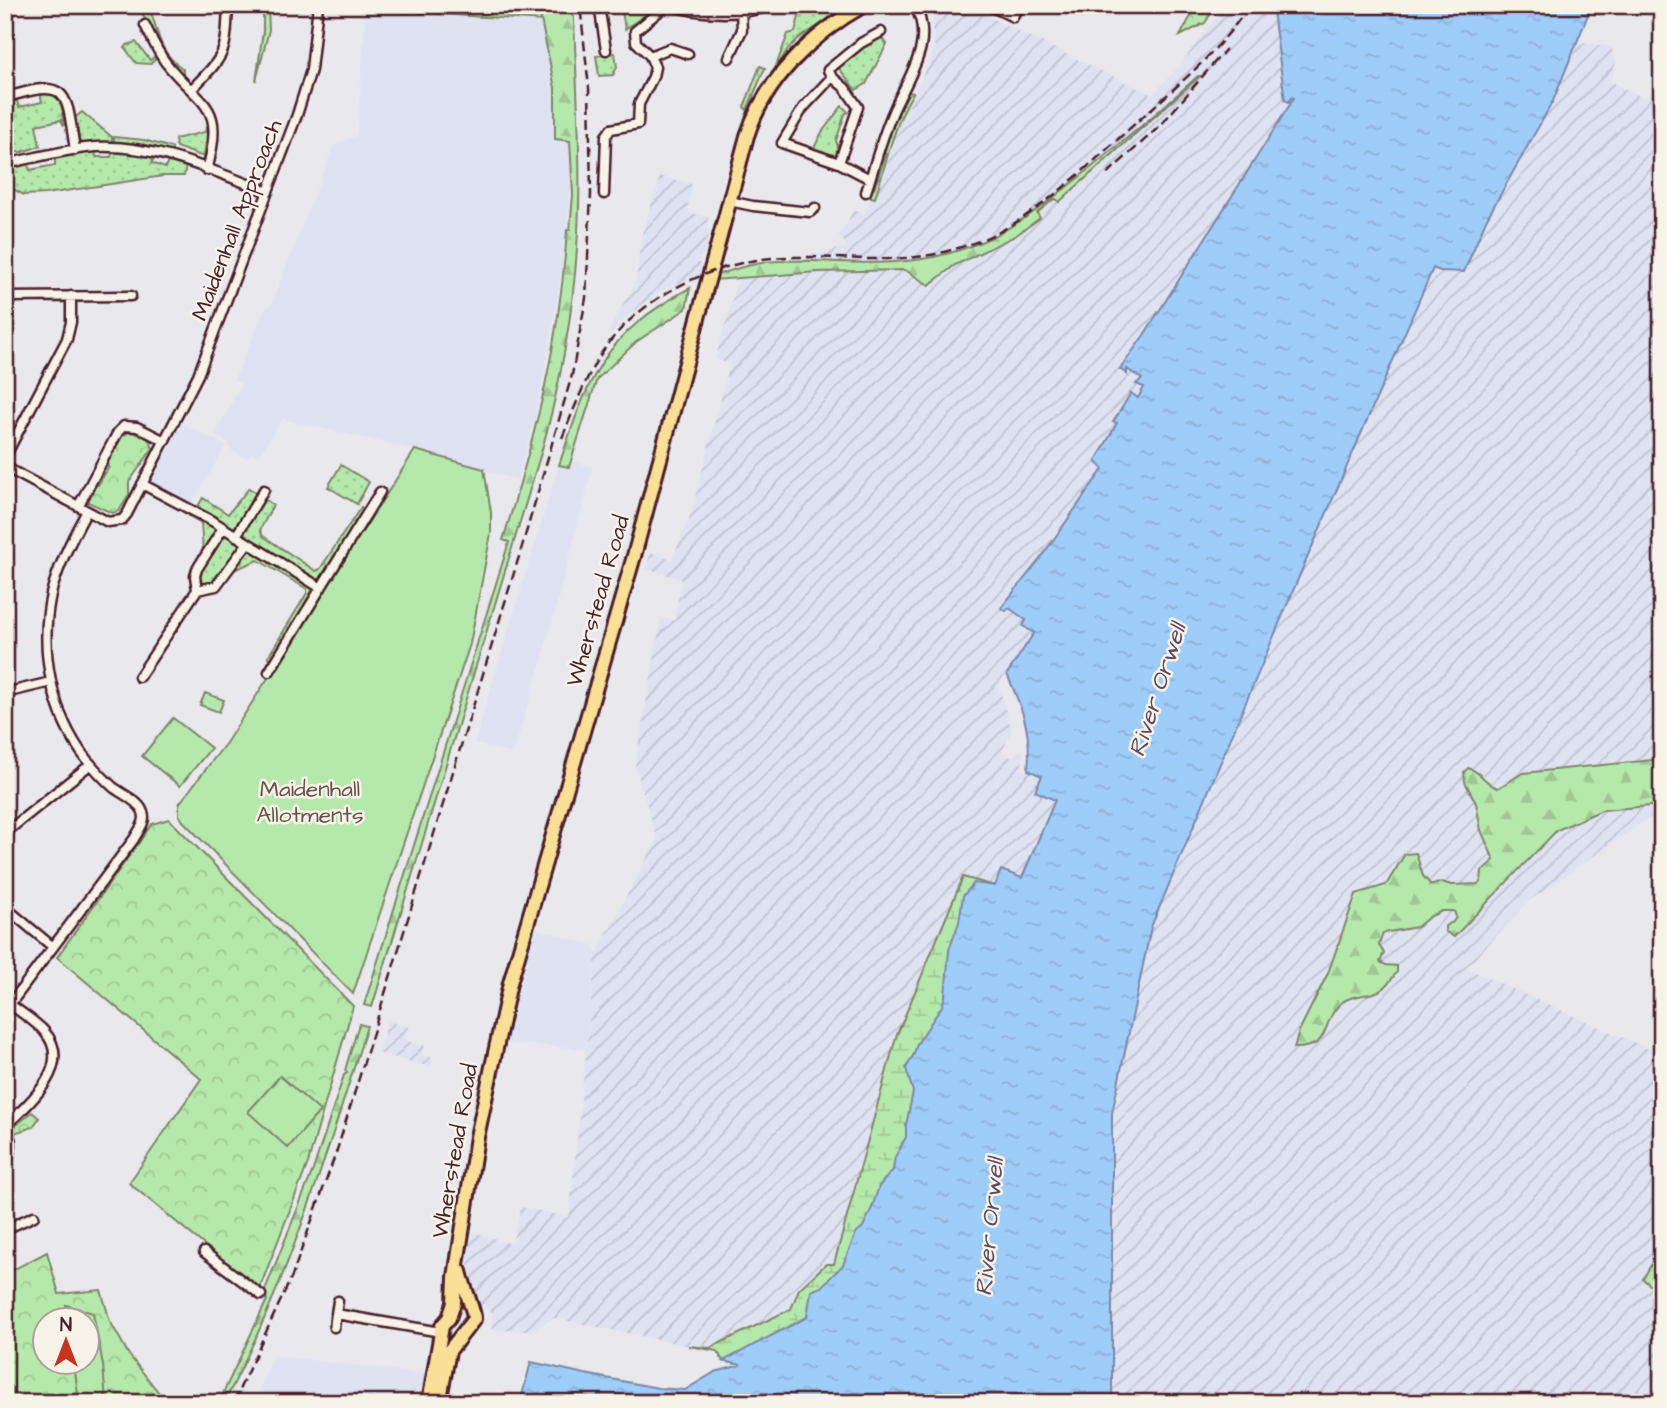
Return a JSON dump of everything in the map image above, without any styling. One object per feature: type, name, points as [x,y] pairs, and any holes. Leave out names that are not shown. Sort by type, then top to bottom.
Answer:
[{"type":"main road","name":"Wherstead Road","points":[[429,1403],[436,1375],[441,1332],[454,1303],[454,1277],[477,1137],[510,983],[634,556],[752,120],[775,82],[789,65],[820,36],[864,5]]},
{"type":"main road","name":"Wherstead Road","points":[[458,1253],[464,1289],[473,1310]]},
{"type":"main road","points":[[439,1403],[449,1351],[472,1322],[475,1314],[473,1310],[460,1310],[449,1318]]},
{"type":"street","points":[[192,89],[222,56],[226,40],[228,5]]},
{"type":"street","name":"Maidenhall Approach","points":[[87,511],[108,522],[122,520],[198,375],[306,88],[313,57],[318,5]]},
{"type":"street","points":[[599,5],[606,50]]},
{"type":"street","points":[[604,194],[606,136],[611,129],[638,124],[639,104],[655,71],[650,56],[636,42],[635,32],[669,5],[685,10],[741,11],[762,9],[771,5]]},
{"type":"street","points":[[866,191],[897,103],[908,85],[921,52],[923,34],[914,5]]},
{"type":"street","points":[[920,22],[924,5]]},
{"type":"street","points":[[988,5],[1013,17],[1018,5]]},
{"type":"street","points":[[729,58],[742,30],[741,11]]},
{"type":"street","points":[[145,24],[167,64],[205,104],[214,128],[214,144],[207,170]]},
{"type":"street","points":[[839,163],[858,107],[828,70],[861,43],[881,32]]},
{"type":"street","points":[[650,56],[670,48],[688,54]]},
{"type":"street","points":[[832,77],[803,108],[782,143],[839,163],[870,179]]},
{"type":"street","points":[[5,98],[47,89],[59,91],[65,99],[75,150]]},
{"type":"street","points":[[5,163],[94,147],[135,148],[160,154],[268,192]]},
{"type":"street","points":[[729,201],[810,212],[816,208]]},
{"type":"street","points":[[5,457],[67,340],[71,322],[71,296]]},
{"type":"street","points":[[5,297],[131,296]]},
{"type":"street","points":[[79,505],[118,432],[124,426],[137,427],[165,441]]},
{"type":"street","points":[[5,467],[87,511],[57,573],[51,593],[46,635],[51,682],[69,730],[91,764],[113,787],[141,806],[144,815],[134,839],[8,1007],[45,1032],[52,1044],[55,1062],[44,1085],[29,1104],[5,1126],[9,1132],[10,1143],[10,1156],[5,1167]]},
{"type":"street","points":[[142,484],[223,528],[321,588]]},
{"type":"street","points":[[236,536],[264,490]]},
{"type":"street","points":[[269,672],[380,492]]},
{"type":"street","points":[[139,677],[197,590],[197,569],[223,528]]},
{"type":"street","points":[[197,590],[216,586],[247,544]]},
{"type":"street","points":[[5,693],[51,682]]},
{"type":"street","points":[[5,833],[91,764]]},
{"type":"street","points":[[5,907],[53,947]]},
{"type":"street","points":[[7,1226],[34,1216]]},
{"type":"street","points":[[204,1252],[261,1295]]},
{"type":"street","points":[[334,1327],[338,1301]]},
{"type":"street","points":[[336,1314],[441,1332]]},
{"type":"shaded area","points":[[366,5],[551,5],[570,131],[571,192],[557,301],[537,412],[517,480],[415,450],[282,419],[259,457],[251,453],[248,459],[228,447],[230,443],[214,436],[242,383],[234,380],[265,309],[271,305],[334,145],[357,135]]},
{"type":"shaded area","points":[[940,5],[964,5],[1152,95],[1181,64],[1224,5],[1272,5],[1285,100],[1294,98],[1120,369],[1125,371],[1126,368],[1143,379],[1145,387],[1138,398],[1131,394],[1114,421],[1117,423],[1096,461],[1103,469],[1002,608],[1009,608],[1027,620],[1034,633],[998,684],[1012,731],[1001,754],[1013,758],[1017,752],[1023,750],[1022,770],[1042,776],[1055,799],[1022,878],[995,886],[963,878],[896,1037],[834,1264],[792,1312],[718,1350],[554,1318],[531,1331],[491,1330],[492,1312],[478,1304],[471,1279],[467,1259],[470,1231],[512,1244],[521,1207],[569,1217],[596,954],[657,839],[635,766],[661,618],[675,620],[681,579],[645,568],[651,553],[672,560],[691,513],[730,364],[715,359],[738,279],[735,270],[848,247],[838,235],[847,224],[852,210],[865,214],[871,197],[875,198],[895,136],[935,49],[931,24]]},
{"type":"shaded area","points":[[1577,41],[1611,47],[1616,62],[1610,81],[1644,98],[1662,81],[1662,809],[1529,901],[1466,968],[1662,1055],[1662,1403],[1112,1403],[1112,1113],[1151,927],[1433,267],[1486,220],[1553,101]]},
{"type":"shaded area","points":[[660,176],[692,184],[687,212],[709,217],[705,228],[710,230],[708,248],[697,262],[705,267],[704,272],[659,292],[628,315],[611,333],[608,331],[636,281],[641,237]]},
{"type":"shaded area","points":[[176,421],[226,445],[189,509],[142,484]]},
{"type":"shaded area","points":[[570,460],[593,467],[542,660],[513,754],[474,743],[559,465],[569,467]]},
{"type":"shaded area","points":[[535,928],[593,945],[596,954],[586,1049],[505,1043]]},
{"type":"shaded area","points":[[388,1021],[409,1027],[404,1040],[425,1046],[423,1055],[433,1058],[431,1067],[378,1053]]},
{"type":"shaded area","points":[[273,1355],[429,1375],[422,1403],[277,1403],[255,1400]]},
{"type":"green space","points":[[138,5],[153,5],[150,10],[161,43],[168,56],[183,69],[183,78],[160,50]]},
{"type":"green space","points":[[263,5],[268,5],[269,30],[256,81],[263,31]]},
{"type":"green space","points":[[366,5],[538,5],[543,21],[366,9]]},
{"type":"green space","points":[[538,5],[571,5],[574,19],[579,206],[568,331],[541,453],[372,1007],[364,1005],[509,542],[503,540],[536,425],[559,310],[573,195],[570,141],[555,139],[555,88]]},
{"type":"green space","points":[[621,5],[659,5],[625,29]]},
{"type":"green space","points":[[802,5],[850,5],[798,39],[774,71],[788,34],[795,32]]},
{"type":"green space","points":[[1197,5],[1216,5],[1205,23],[1180,36]]},
{"type":"green space","points":[[879,35],[887,44],[866,84],[856,90],[837,66]]},
{"type":"green space","points":[[136,42],[150,60],[154,57],[156,59],[150,64],[136,63],[125,48]]},
{"type":"green space","points":[[615,53],[617,67],[613,75],[599,76],[596,56]]},
{"type":"green space","points":[[760,66],[765,68],[747,110],[744,107]]},
{"type":"green space","points":[[1198,76],[1059,202],[1055,198],[1037,213],[1040,218],[1015,236],[955,265],[929,285],[905,270],[818,272],[714,280],[716,275],[770,262],[895,262],[926,259],[979,243],[1002,232],[1047,202],[1120,144]]},
{"type":"green space","points":[[40,92],[53,94],[61,100],[65,108],[62,114],[64,126],[61,120],[36,125],[40,146],[22,152],[6,152],[5,102],[16,98],[19,107],[42,102]]},
{"type":"green space","points":[[908,92],[913,93],[896,131],[875,198],[868,196],[870,189],[874,189],[886,154],[883,153]]},
{"type":"green space","points":[[842,106],[848,112],[836,141],[840,152],[836,158],[829,158],[826,154],[813,150],[822,132]]},
{"type":"green space","points":[[82,112],[112,137],[112,143],[84,144],[78,140],[72,120]]},
{"type":"green space","points":[[208,126],[204,157],[176,147],[175,139],[205,132]]},
{"type":"green space","points":[[114,137],[144,140],[172,148],[172,154],[149,147],[114,143]]},
{"type":"green space","points":[[95,150],[96,157],[111,157],[113,150],[154,156],[152,163],[165,168],[169,160],[186,166],[184,176],[163,176],[46,194],[24,195],[5,185],[5,168],[27,163],[30,170],[55,165],[55,157]]},
{"type":"green space","points":[[690,288],[686,309],[636,342],[597,379],[569,467],[559,465],[580,406],[603,361],[618,341],[637,323]]},
{"type":"green space","points":[[130,432],[144,436],[153,448],[129,482],[129,495],[119,511],[112,513],[88,502],[95,484],[98,485],[109,467],[105,464],[115,445],[121,437]]},
{"type":"green space","name":"Maidenhall Allotments","points":[[415,450],[484,469],[491,512],[491,533],[470,644],[353,994],[183,821],[179,815],[179,804],[226,743]]},
{"type":"green space","points":[[341,465],[369,482],[357,504],[328,487]]},
{"type":"green space","points":[[249,488],[255,492],[251,507],[245,518],[233,528],[197,508],[203,498],[228,514]]},
{"type":"green space","points":[[262,500],[273,505],[260,530],[263,536],[316,571],[320,569],[361,507],[367,511],[322,579],[317,579],[243,534]]},
{"type":"green space","points":[[190,513],[214,527],[203,552],[201,523],[189,516]]},
{"type":"green space","points":[[225,535],[231,535],[239,542],[237,551],[214,583],[202,585],[199,580],[202,568]]},
{"type":"green space","points":[[254,550],[311,585],[313,595],[273,660],[268,657],[307,589],[258,560],[234,570],[248,551]]},
{"type":"green space","points":[[205,693],[224,700],[219,712],[200,705]]},
{"type":"green space","points":[[173,718],[211,748],[180,786],[142,756]]},
{"type":"green space","points":[[1662,759],[1662,805],[1602,810],[1557,830],[1454,937],[1445,931],[1445,926],[1456,917],[1454,911],[1442,911],[1417,927],[1383,933],[1379,945],[1384,953],[1380,962],[1397,966],[1397,972],[1379,991],[1341,1003],[1330,1018],[1321,1039],[1315,1044],[1294,1048],[1299,1031],[1328,973],[1356,894],[1386,885],[1405,854],[1416,853],[1423,876],[1431,885],[1442,882],[1451,885],[1478,884],[1481,881],[1482,871],[1494,860],[1481,830],[1476,803],[1465,782],[1464,772],[1468,768],[1498,788],[1523,773]]},
{"type":"green space","points":[[169,819],[353,1006],[308,1163],[259,1290],[129,1183],[201,1079],[57,957],[152,824]]},
{"type":"green space","points":[[963,877],[995,886],[928,1120],[818,1311],[743,1365],[723,1361],[717,1351],[689,1346],[710,1348],[791,1309],[799,1289],[826,1264],[834,1264],[896,1037]]},
{"type":"green space","points":[[359,1024],[367,1026],[304,1218],[247,1358],[224,1403],[219,1402],[267,1300],[265,1290],[313,1170],[344,1075],[347,1073],[345,1070]]},
{"type":"green space","points":[[280,1076],[320,1111],[288,1148],[248,1112]]},
{"type":"green space","points":[[32,1112],[39,1118],[33,1127],[11,1134],[12,1129]]},
{"type":"green space","points":[[47,1252],[59,1294],[101,1290],[110,1321],[129,1355],[163,1398],[149,1398],[149,1403],[5,1403],[5,1274]]},
{"type":"green space","points":[[1651,1265],[1662,1265],[1662,1295],[1643,1279]]},
{"type":"green space","points":[[102,1360],[106,1402],[79,1403],[76,1376],[102,1376]]},
{"type":"water","name":"River Orwell","points":[[1272,5],[1592,5],[1553,101],[1486,220],[1464,272],[1433,268],[1151,927],[1112,1113],[1112,1403],[520,1403],[531,1362],[658,1388],[685,1390],[715,1372],[741,1365],[723,1361],[807,1317],[811,1291],[821,1287],[843,1265],[856,1233],[863,1227],[872,1208],[879,1186],[893,1170],[895,1157],[906,1137],[913,1092],[906,1068],[917,1044],[942,1006],[949,950],[959,922],[963,896],[974,883],[995,886],[1001,870],[1022,878],[1055,800],[1035,791],[1042,776],[1028,770],[1029,744],[1025,720],[1007,674],[1034,633],[1023,626],[1026,620],[1009,608],[1006,611],[1001,608],[1040,559],[1103,469],[1096,461],[1117,423],[1113,422],[1131,393],[1138,398],[1144,387],[1136,384],[1142,379],[1127,369],[1127,374],[1120,369],[1294,98],[1289,102],[1285,100]]},
{"type":"railway","points":[[233,1403],[292,1276],[337,1150],[572,375],[586,298],[591,194],[589,88],[580,5]]},
{"type":"railway","points":[[562,438],[597,360],[634,316],[658,299],[711,272],[768,258],[889,259],[926,256],[965,246],[999,232],[1054,195],[1169,94],[1212,52],[1249,5]]},
{"type":"railway","points":[[1107,174],[1160,126],[1226,49]]}]
